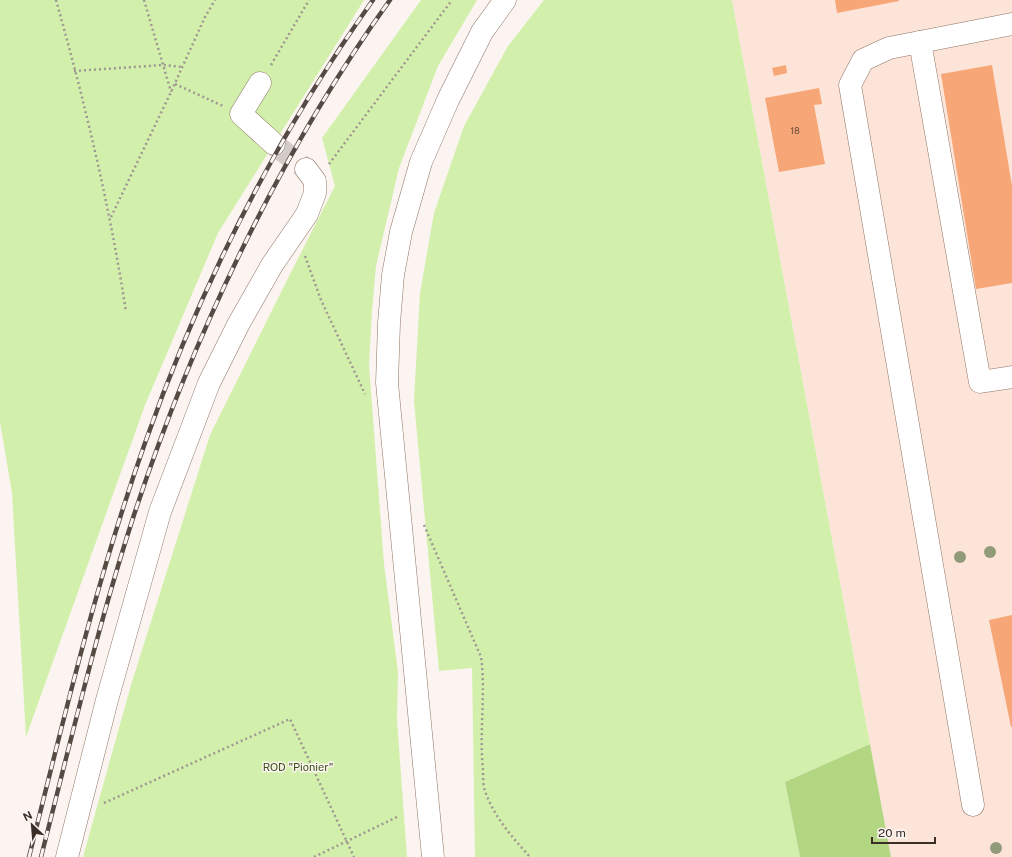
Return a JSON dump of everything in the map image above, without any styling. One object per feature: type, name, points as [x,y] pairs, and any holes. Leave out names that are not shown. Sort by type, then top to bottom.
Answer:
[{"type":"street","points":[[433,857],[387,383],[389,323],[393,275],[401,232],[421,162],[448,100],[482,32],[506,0]]},
{"type":"street","points":[[973,805],[850,85],[862,60],[889,48],[1012,24]]},
{"type":"street","points":[[920,42],[980,382],[1012,376]]},
{"type":"street","points":[[260,83],[241,114],[274,144]]},
{"type":"street","points":[[67,857],[107,700],[160,512],[210,383],[238,325],[272,265],[307,214],[315,194],[311,175]]},
{"type":"path","points":[[56,0],[74,71],[88,117],[110,218],[126,312]]},
{"type":"path","points":[[144,0],[171,92]]},
{"type":"path","points":[[110,218],[175,84],[205,17],[215,0]]},
{"type":"path","points":[[260,83],[309,0]]},
{"type":"path","points":[[311,175],[452,0]]},
{"type":"path","points":[[74,71],[163,65],[182,67]]},
{"type":"path","points":[[175,84],[241,114]]},
{"type":"path","points":[[104,803],[290,719],[354,857]]},
{"type":"path","points":[[314,857],[397,817]]},
{"type":"shaded area","points":[[732,0],[1012,0],[1012,857],[891,857]]},
{"type":"green space","points":[[0,0],[364,0],[218,233],[145,405],[26,737],[12,493],[0,422]]},
{"type":"green space","name":"ROD \"Pionier\"","points":[[421,0],[477,0],[438,66],[399,168],[376,266],[372,311],[369,365],[384,564],[398,672],[397,720],[407,857],[83,857],[131,685],[210,435],[335,186],[322,138]]},
{"type":"green space","points":[[544,0],[732,0],[870,744],[785,782],[800,857],[475,857],[472,668],[439,671],[414,401],[420,293],[434,213],[464,126],[508,46]]},
{"type":"green space","points":[[870,744],[891,857],[800,857],[785,782]]},
{"type":"building","points":[[835,0],[899,0],[899,1],[837,13]]},
{"type":"building","points":[[786,65],[787,73],[774,76],[772,68]]},
{"type":"building","points":[[992,65],[1012,186],[1012,283],[976,289],[941,74]]},
{"type":"building","points":[[819,88],[822,104],[814,105],[825,164],[779,172],[765,98]]},
{"type":"building","points":[[1012,615],[1012,727],[1011,727],[989,620]]},
{"type":"tunnel","points":[[274,144],[306,169]]},
{"type":"railway","points":[[29,857],[96,597],[145,443],[190,327],[216,270],[273,158],[338,51],[373,0]]},
{"type":"railway","points":[[41,857],[84,687],[120,560],[156,450],[182,383],[242,249],[275,184],[311,121],[350,59],[390,0]]}]
